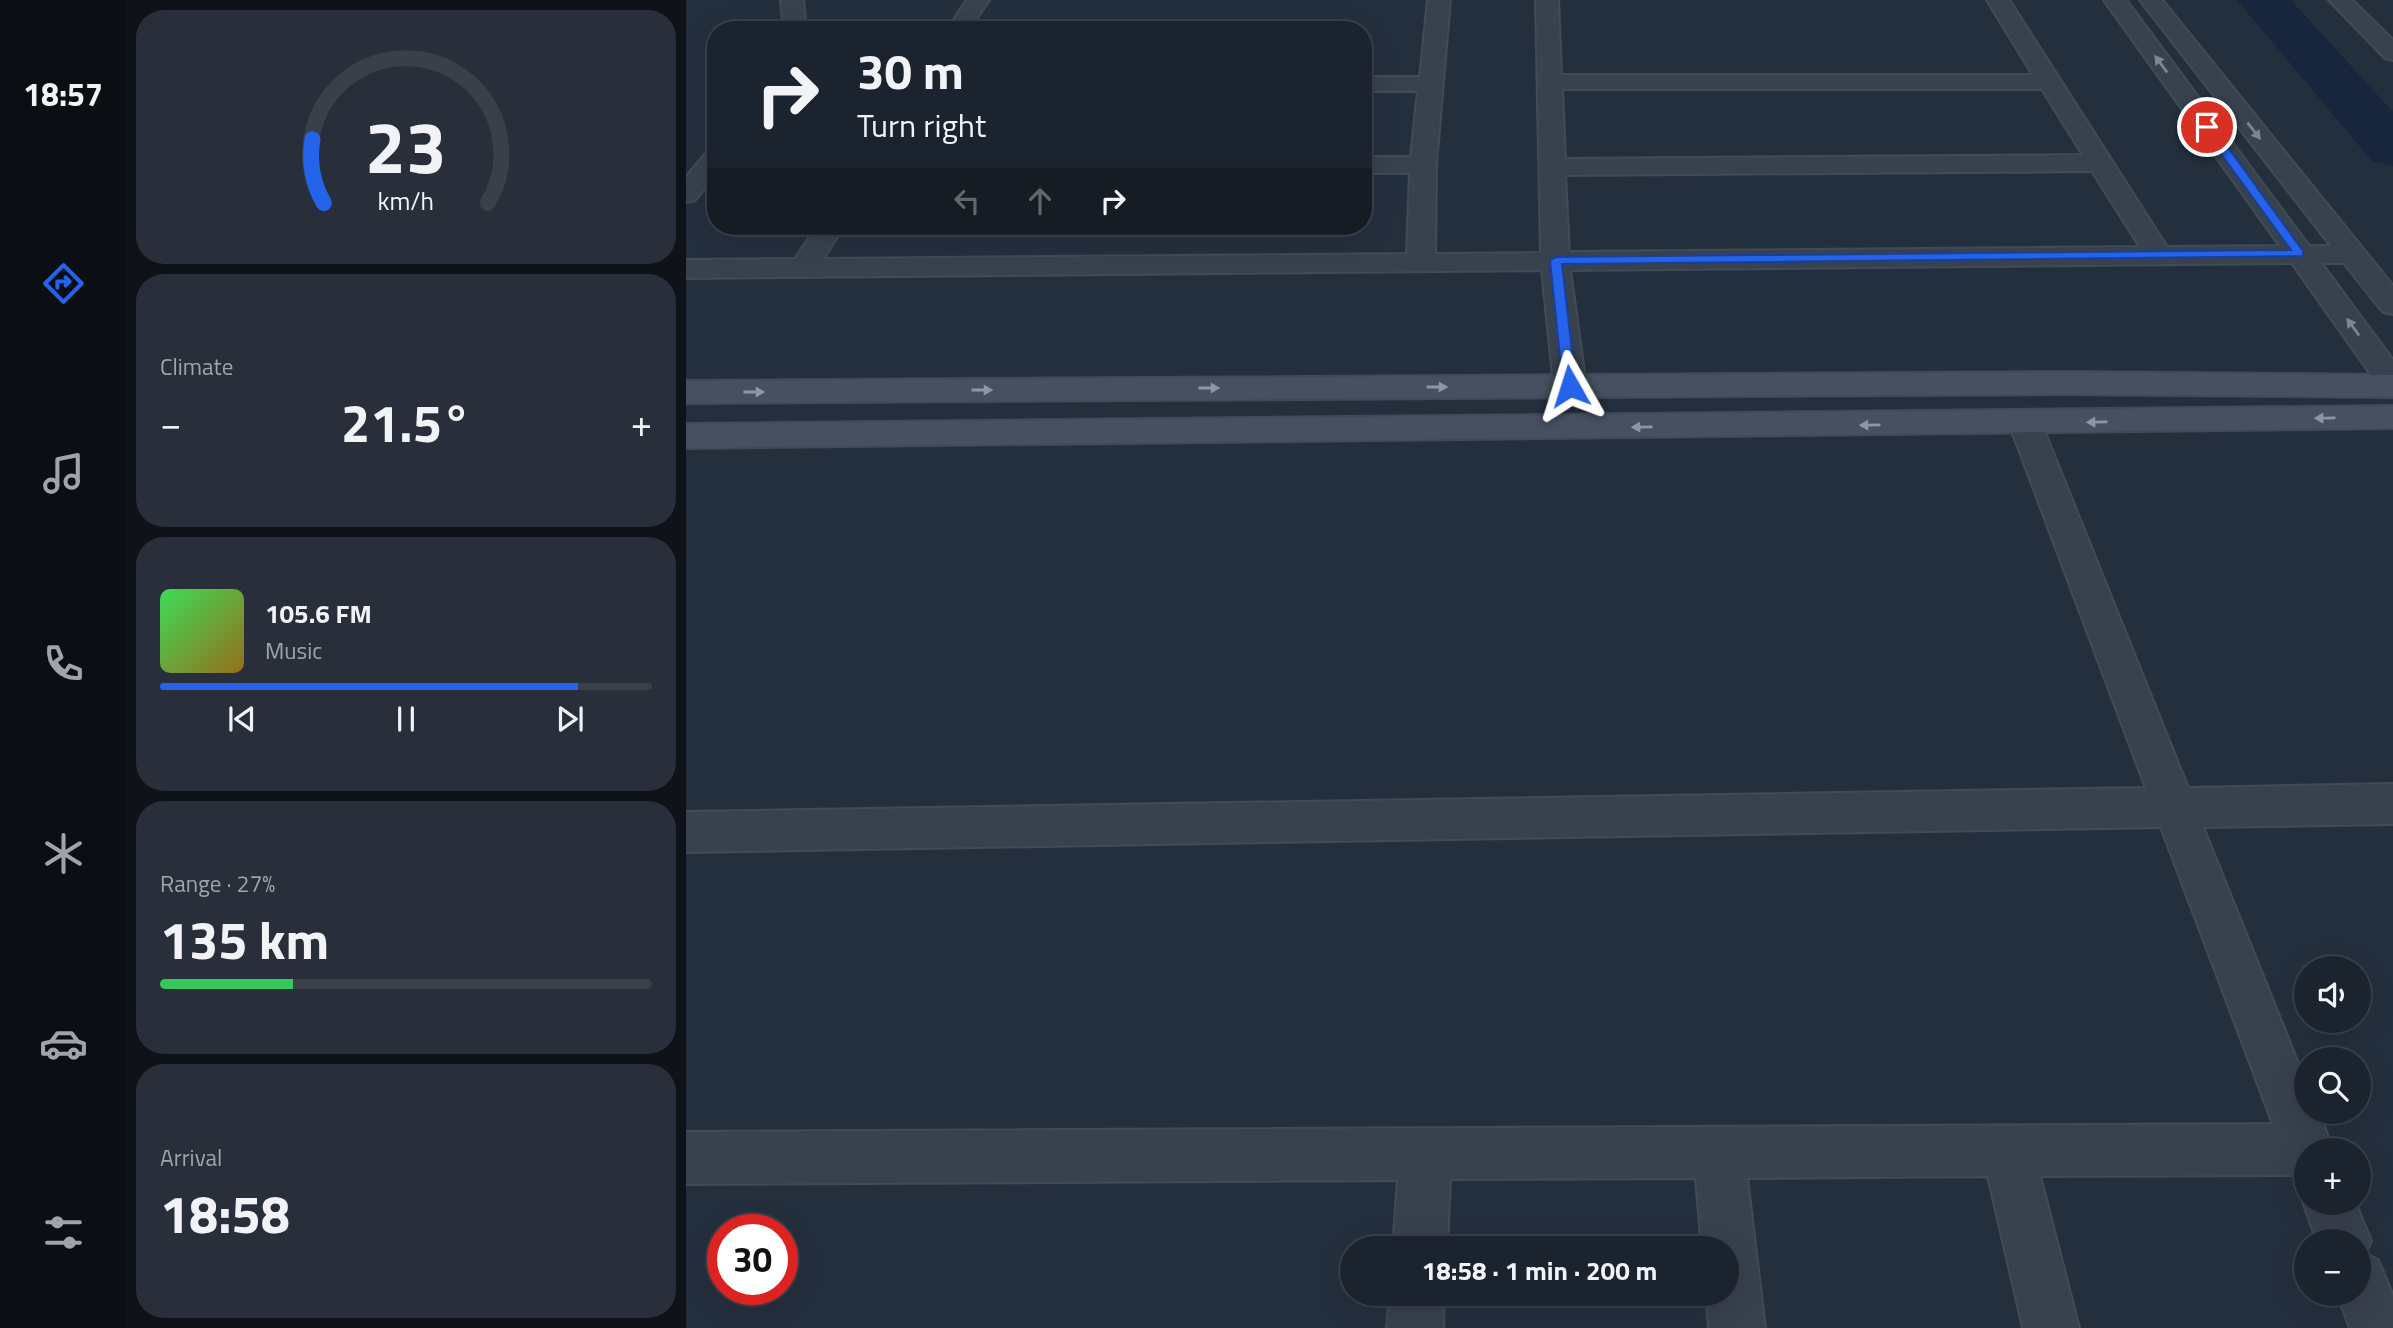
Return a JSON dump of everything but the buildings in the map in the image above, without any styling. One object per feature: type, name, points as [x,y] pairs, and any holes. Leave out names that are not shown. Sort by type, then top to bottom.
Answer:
[{"type":"street","points":[[792,0],[794,21]]},
{"type":"street","points":[[964,21],[978,0]]},
{"type":"street","points":[[1421,262],[1423,165],[1438,0]]},
{"type":"street","points":[[1547,0],[1556,260],[1570,386]]},
{"type":"street","points":[[1998,0],[2157,253]]},
{"type":"street","points":[[2115,0],[2393,384]]},
{"type":"street","points":[[2151,0],[2393,304]]},
{"type":"street","points":[[2340,0],[2393,53]]},
{"type":"street","points":[[1549,82],[2050,82]]},
{"type":"street","points":[[1372,84],[1430,84]]},
{"type":"street","points":[[1551,167],[2100,163]]},
{"type":"street","points":[[1372,165],[1423,165]]},
{"type":"street","points":[[686,194],[707,168]]},
{"type":"street","points":[[803,268],[824,235]]},
{"type":"street","points":[[686,269],[2157,253],[2352,254]]},
{"type":"street","points":[[686,392],[2064,383],[2393,384]]},
{"type":"street","points":[[686,436],[2393,417]]},
{"type":"street","points":[[2025,423],[2303,1138]]},
{"type":"street","points":[[686,832],[2393,804]]},
{"type":"street","points":[[686,1158],[2294,1150]]},
{"type":"street","points":[[2008,1151],[2051,1328]]},
{"type":"street","points":[[1718,1153],[1737,1328]]},
{"type":"street","points":[[1421,1236],[1425,1154]]},
{"type":"street","points":[[1415,1328],[1416,1306]]},
{"type":"street","points":[[2369,1306],[2378,1328]]},
{"type":"waterway","points":[[2263,0],[2393,148]]},
{"type":"route","points":[[1570,386],[1556,260],[2299,253],[2207,127]]}]
